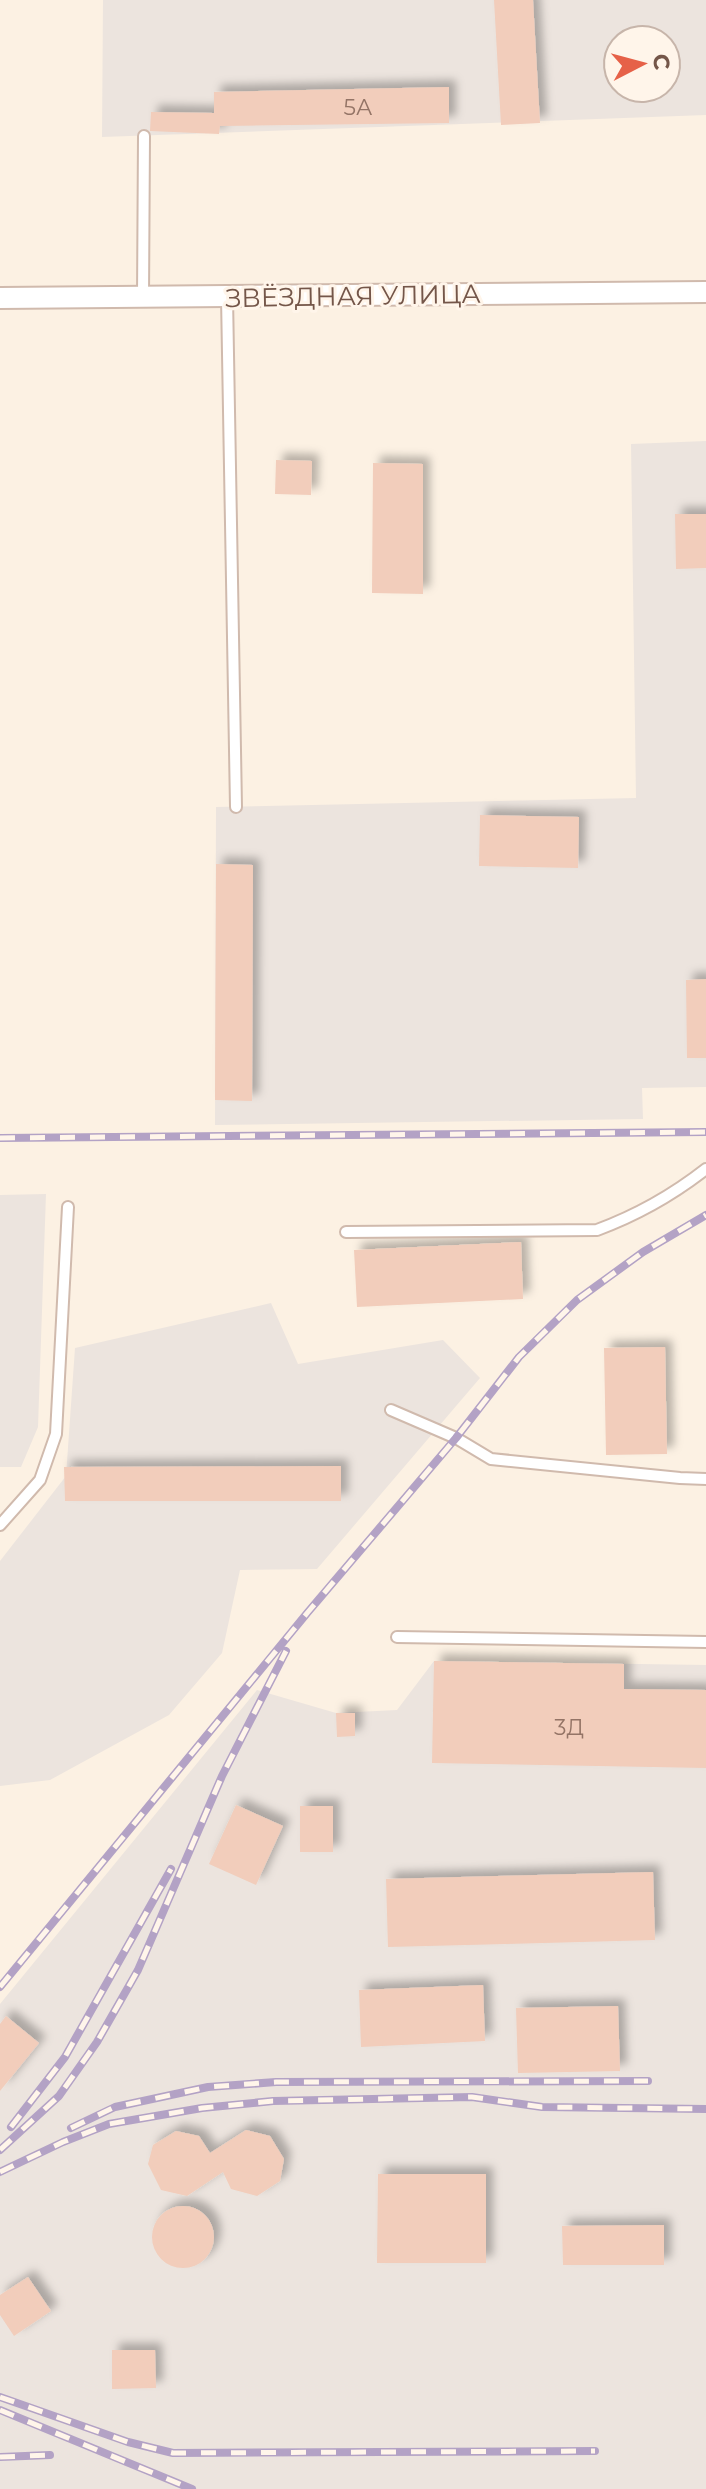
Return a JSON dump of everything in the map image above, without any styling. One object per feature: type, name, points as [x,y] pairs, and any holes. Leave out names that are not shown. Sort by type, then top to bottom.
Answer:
[{"type":"street","name":"ЗВЁЗДНАЯ УЛИЦА","points":[[0,298],[706,292]]},
{"type":"lane","points":[[143,298],[144,136]]},
{"type":"lane","points":[[227,297],[236,807]]},
{"type":"lane","points":[[346,1232],[597,1230],[628,1217],[688,1183],[706,1169]]},
{"type":"lane","points":[[0,1525],[40,1480],[56,1434],[68,1207]]},
{"type":"lane","points":[[391,1410],[456,1438],[491,1459],[706,1479]]},
{"type":"lane","points":[[397,1637],[706,1642]]},
{"type":"shaded area","points":[[103,0],[706,0],[706,115],[102,137]]},
{"type":"shaded area","points":[[706,441],[706,1087],[642,1088],[643,1119],[215,1125],[216,807],[636,798],[631,444]]},
{"type":"shaded area","points":[[46,1194],[38,1427],[21,1467],[0,1467],[0,1195]]},
{"type":"shaded area","points":[[271,1303],[298,1364],[443,1340],[480,1378],[317,1569],[240,1570],[222,1653],[169,1715],[50,1780],[0,1786],[0,1561],[66,1476],[75,1348]]},
{"type":"shaded area","points":[[434,1661],[706,1665],[706,2489],[0,2489],[0,2004],[257,1690],[336,1713],[397,1710]]},
{"type":"building","points":[[494,0],[533,0],[540,123],[501,125]]},
{"type":"building","points":[[449,87],[449,123],[220,126],[219,134],[150,131],[151,112],[214,113],[214,92]]},
{"type":"building","points":[[276,460],[312,461],[311,495],[275,494]]},
{"type":"building","points":[[373,463],[423,464],[423,594],[372,593]]},
{"type":"building","points":[[675,514],[706,514],[706,568],[676,569]]},
{"type":"building","points":[[480,815],[579,817],[578,868],[479,866]]},
{"type":"building","points":[[216,864],[253,865],[252,1101],[215,1100]]},
{"type":"building","points":[[706,979],[706,1058],[687,1058],[686,980]]},
{"type":"building","points":[[521,1242],[523,1299],[357,1307],[354,1250]]},
{"type":"building","points":[[665,1347],[667,1454],[606,1455],[604,1348]]},
{"type":"building","points":[[341,1466],[341,1501],[65,1501],[64,1467]]},
{"type":"building","points":[[434,1661],[624,1664],[624,1689],[706,1690],[706,1768],[432,1763]]},
{"type":"building","points":[[336,1713],[355,1713],[355,1736],[337,1737]]},
{"type":"building","points":[[236,1805],[283,1826],[256,1885],[209,1864]]},
{"type":"building","points":[[300,1806],[333,1806],[333,1852],[300,1852]]},
{"type":"building","points":[[653,1872],[655,1940],[388,1947],[386,1879]]},
{"type":"building","points":[[483,1985],[485,2041],[361,2047],[359,1990]]},
{"type":"building","points":[[618,2006],[620,2071],[518,2073],[516,2008]]},
{"type":"building","points":[[6,2016],[39,2043],[0,2091],[0,2024]]},
{"type":"building","points":[[246,2130],[270,2136],[284,2159],[280,2181],[257,2196],[231,2189],[223,2172],[187,2196],[161,2190],[148,2164],[153,2145],[176,2131],[199,2136],[210,2153]]},
{"type":"building","points":[[378,2174],[486,2174],[486,2263],[377,2263]]},
{"type":"building","points":[[177,2206],[189,2206],[205,2215],[212,2225],[212,2249],[205,2259],[189,2268],[177,2268],[157,2254],[152,2243],[152,2231],[166,2211]]},
{"type":"building","points":[[664,2225],[664,2265],[563,2265],[562,2226]]},
{"type":"building","points":[[28,2277],[51,2311],[14,2336],[0,2315],[0,2295]]},
{"type":"building","points":[[112,2350],[155,2350],[156,2388],[112,2389]]},
{"type":"railway","points":[[0,1138],[706,1132]]},
{"type":"railway","points":[[0,1987],[308,1612],[456,1438],[519,1357],[577,1300],[643,1252],[706,1215]]},
{"type":"railway","points":[[0,2150],[59,2096],[97,2042],[138,1970],[222,1776],[286,1651]]},
{"type":"railway","points":[[11,2127],[65,2057],[171,1869]]},
{"type":"railway","points":[[71,2128],[115,2107],[208,2087],[276,2082],[648,2081]]},
{"type":"railway","points":[[0,2172],[109,2124],[202,2108],[273,2101],[472,2097],[542,2107],[706,2109]]},
{"type":"railway","points":[[0,2397],[128,2442],[173,2453],[595,2451]]},
{"type":"railway","points":[[0,2410],[192,2489]]},
{"type":"railway","points":[[0,2457],[50,2455]]}]
